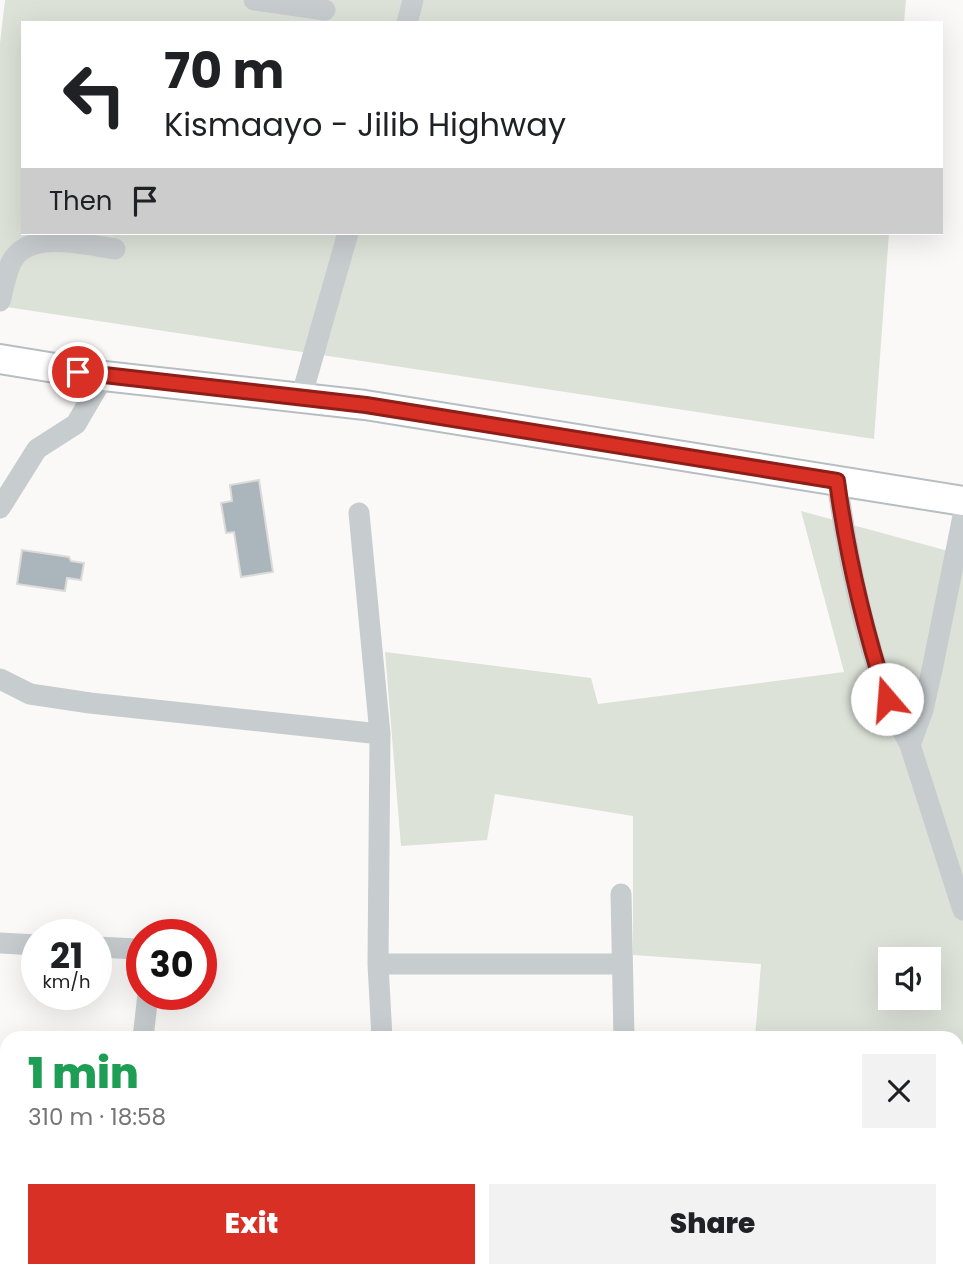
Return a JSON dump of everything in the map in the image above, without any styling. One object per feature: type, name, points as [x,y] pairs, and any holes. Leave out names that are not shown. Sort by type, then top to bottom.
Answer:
[{"type":"main road","points":[[0,359],[104,376],[379,407],[963,501]]},
{"type":"street","points":[[254,0],[325,10]]},
{"type":"street","points":[[408,21],[413,0]]},
{"type":"street","points":[[301,398],[347,235]]},
{"type":"street","points":[[0,301],[14,258],[30,244],[59,241],[115,249]]},
{"type":"street","points":[[0,508],[37,449],[76,424],[104,376]]},
{"type":"street","points":[[837,481],[846,549],[868,640],[887,699],[910,745],[963,910]]},
{"type":"street","points":[[359,513],[380,734],[378,964],[382,1031]]},
{"type":"street","points":[[910,745],[923,710],[963,516]]},
{"type":"street","points":[[0,679],[30,694],[90,703],[380,734]]},
{"type":"street","points":[[621,894],[624,1031]]},
{"type":"street","points":[[0,943],[21,944]]},
{"type":"street","points":[[378,964],[622,964]]},
{"type":"street","points":[[144,1031],[146,1010]]},
{"type":"shaded area","points":[[5,0],[906,0],[904,21],[21,21],[21,235],[889,235],[874,439],[0,306],[0,43]]},
{"type":"shaded area","points":[[801,511],[963,555],[963,1031],[756,1031],[761,964],[633,955],[633,816],[495,794],[487,840],[401,846],[385,652],[591,678],[598,704],[844,672]]},
{"type":"building","points":[[259,480],[273,572],[241,577],[234,532],[226,533],[221,503],[232,501],[230,485]]},
{"type":"building","points":[[22,550],[69,557],[71,561],[84,563],[81,580],[67,578],[65,591],[17,584]]},
{"type":"route","points":[[78,372],[366,405],[837,481],[846,549],[868,640],[887,699]]}]
